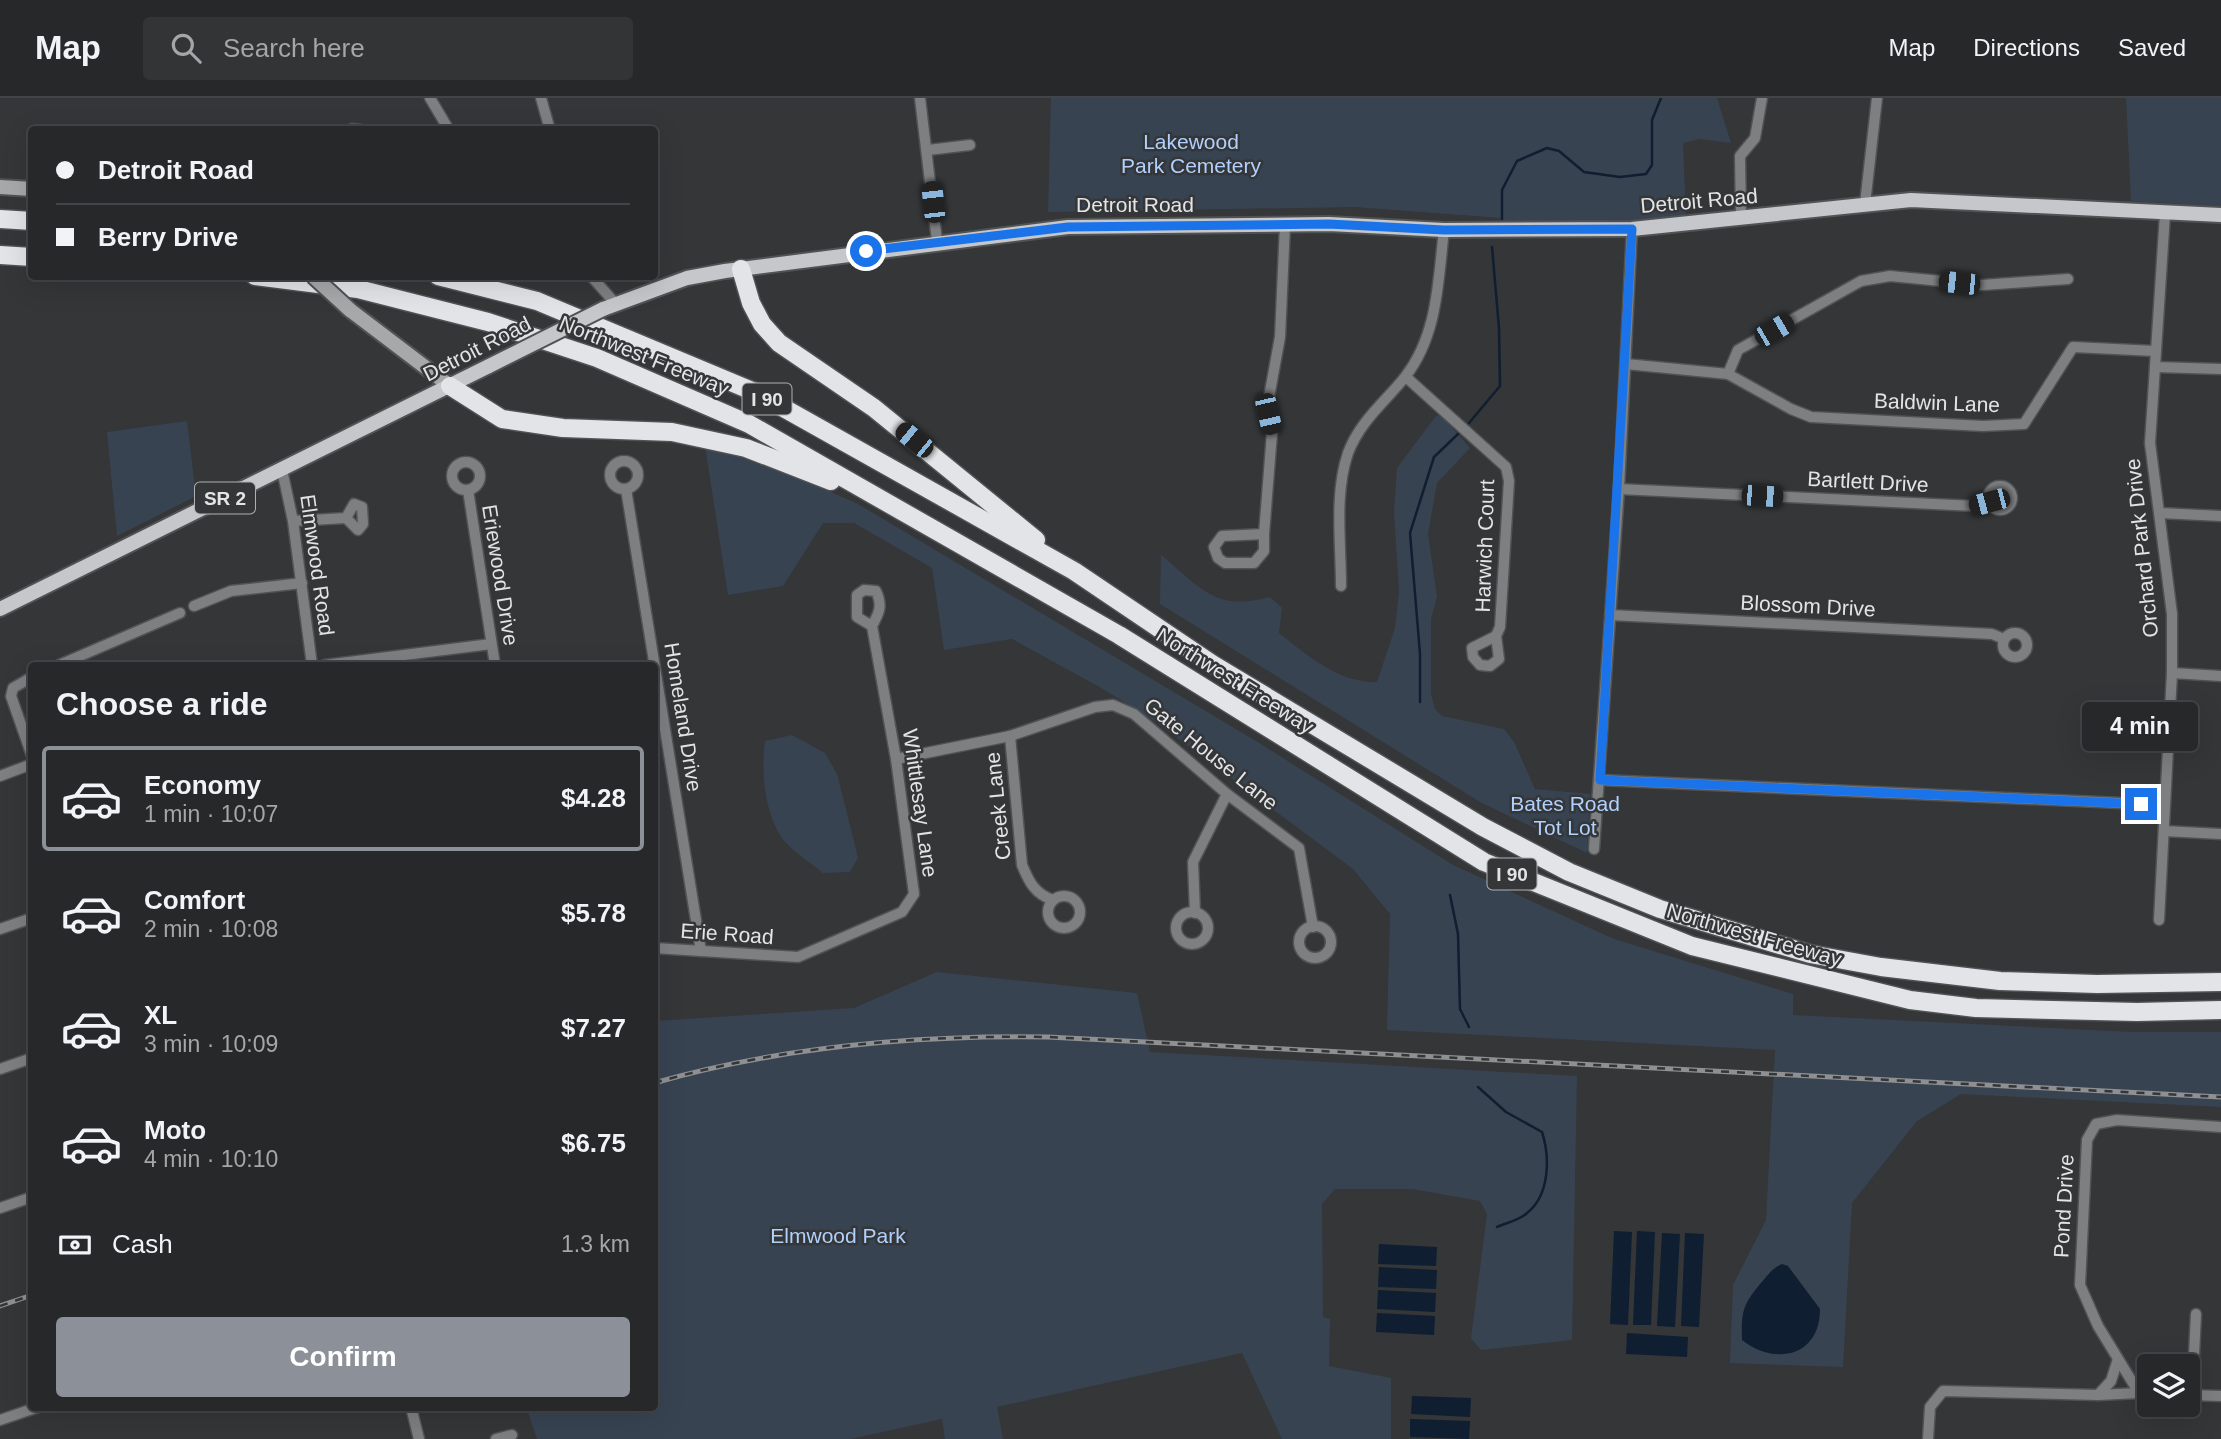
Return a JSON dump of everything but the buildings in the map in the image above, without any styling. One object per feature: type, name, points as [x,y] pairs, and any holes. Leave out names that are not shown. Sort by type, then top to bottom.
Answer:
[{"type":"highway","points":[[0,219],[28,221]]},
{"type":"highway","points":[[0,255],[28,257]]},
{"type":"highway","points":[[741,269],[751,303],[762,324],[779,343],[874,408],[1074,571]]},
{"type":"highway","name":"Northwest Freeway","points":[[287,280],[358,289],[488,322],[597,358],[750,424],[1119,635],[1483,862],[1680,942],[1910,1000],[1976,1008],[2137,1012],[2221,1010]]},
{"type":"highway","name":"Northwest Freeway","points":[[453,280],[537,302],[757,393],[1074,571],[1212,664],[1483,827],[1569,872],[1660,909],[1810,954],[1881,967],[2000,981],[2097,984],[2221,982]]},
{"type":"highway","points":[[450,386],[502,419],[563,428],[672,432],[746,448],[884,501]]},
{"type":"main road","points":[[0,187],[28,189]]},
{"type":"main road","name":"Detroit Road","points":[[0,609],[609,306],[687,278],[937,241],[1068,227],[1390,225],[1444,230],[1632,229],[1911,200],[2221,215]]},
{"type":"main road","points":[[317,280],[350,310],[450,386]]},
{"type":"street","points":[[430,98],[447,126]]},
{"type":"street","points":[[541,98],[549,126]]},
{"type":"street","points":[[920,98],[937,241]]},
{"type":"street","points":[[1741,219],[1740,156],[1755,138],[1761,120],[1762,98]]},
{"type":"street","points":[[1865,204],[1877,98]]},
{"type":"street","points":[[928,150],[970,145]]},
{"type":"street","name":"Orchard Park Drive","points":[[2159,920],[2172,673],[2172,614],[2160,513],[2152,478],[2150,443],[2165,214]]},
{"type":"street","points":[[1264,534],[1222,536],[1214,547],[1215,552],[1225,563],[1254,563],[1264,551],[1272,433],[1269,397],[1280,337],[1284,225]]},
{"type":"street","points":[[1594,849],[1619,489],[1632,229]]},
{"type":"street","points":[[1341,586],[1340,492],[1349,452],[1369,415],[1406,377],[1426,344],[1434,316],[1444,230]]},
{"type":"street","points":[[1728,374],[1738,350],[1861,281],[1890,276],[1982,285],[2068,279]]},
{"type":"street","points":[[593,280],[609,306]]},
{"type":"street","name":"Baldwin Lane","points":[[1626,365],[1728,374],[1811,417],[1983,426],[2024,424],[2073,346],[2155,351]]},
{"type":"street","points":[[2155,367],[2221,369]]},
{"type":"street","name":"Harwich Court","points":[[1406,377],[1506,467],[1509,481],[1500,627],[1496,636]]},
{"type":"street","name":"Elmwood Road","points":[[282,470],[293,521],[312,662]]},
{"type":"street","name":"Homeland Drive","points":[[626,489],[654,662]]},
{"type":"street","name":"Bartlett Drive","points":[[1619,489],[1975,506],[1989,502]]},
{"type":"street","name":"Eriewood Drive","points":[[468,490],[494,662]]},
{"type":"street","points":[[2160,513],[2221,516]]},
{"type":"street","points":[[293,521],[345,518]]},
{"type":"street","points":[[194,606],[231,591],[302,583]]},
{"type":"street","points":[[66,662],[180,613]]},
{"type":"street","name":"Blossom Drive","points":[[1610,615],[1992,634],[2004,639]]},
{"type":"street","name":"Whittlesay Lane","points":[[797,957],[902,912],[914,894],[895,759],[872,626]]},
{"type":"street","points":[[349,662],[491,644]]},
{"type":"street","points":[[2172,673],[2221,676]]},
{"type":"street","points":[[28,679],[13,688],[11,696],[28,745]]},
{"type":"street","name":"Homeland Drive","points":[[658,686],[701,951]]},
{"type":"street","name":"Gate House Lane","points":[[895,759],[1010,736],[1095,707],[1113,705],[1134,714],[1227,794],[1299,848],[1313,927]]},
{"type":"street","name":"Creek Lane","points":[[1010,736],[1023,865],[1029,884],[1044,897],[1053,900]]},
{"type":"street","points":[[0,776],[28,766]]},
{"type":"street","points":[[1600,780],[2165,805]]},
{"type":"street","points":[[1195,913],[1193,862],[1227,794]]},
{"type":"street","points":[[2164,831],[2221,834]]},
{"type":"street","points":[[0,929],[28,919]]},
{"type":"street","name":"Erie Road","points":[[658,948],[797,957]]},
{"type":"street","points":[[0,1069],[28,1059]]},
{"type":"street","name":"Pond Drive","points":[[2137,1384],[2098,1326],[2080,1285],[2087,1140],[2096,1124],[2117,1120],[2221,1127]]},
{"type":"street","points":[[0,1208],[28,1198]]},
{"type":"street","points":[[2193,1354],[2196,1314]]},
{"type":"street","points":[[2098,1395],[2111,1381],[2118,1359]]},
{"type":"street","points":[[1928,1439],[1930,1407],[1943,1391],[2098,1395],[2137,1393]]},
{"type":"street","points":[[2200,1395],[2221,1396]]},
{"type":"street","points":[[0,1420],[28,1410]]},
{"type":"street","points":[[412,1411],[419,1439]]},
{"type":"street","points":[[496,1439],[512,1435]]},
{"type":"green space","name":"Lakewood Park Cemetery","points":[[1051,98],[1717,98],[1731,143],[1699,139],[1683,143],[1686,218],[1679,219],[1500,224],[1501,218],[1355,207],[1048,212]]},
{"type":"green space","points":[[2126,98],[2221,98],[2221,206],[2131,201]]},
{"type":"green space","name":"Bates Road Tot Lot","points":[[1436,416],[1442,416],[1470,448],[1437,483],[1428,534],[1437,597],[1431,619],[1431,694],[1435,709],[1442,716],[1504,729],[1514,742],[1535,789],[1590,794],[1587,853],[1480,802],[1160,604],[1161,555],[1199,587],[1222,599],[1251,601],[1270,597],[1282,608],[1279,633],[1336,673],[1377,682],[1395,628],[1399,591],[1394,512],[1397,468]]},
{"type":"green space","points":[[187,421],[196,496],[117,536],[107,432]]},
{"type":"green space","points":[[705,446],[773,466],[858,504],[1256,741],[1453,865],[1614,939],[1793,994],[1793,1015],[2131,1032],[2221,1032],[2221,1107],[1961,1094],[1917,1121],[1852,1203],[1843,1367],[1730,1363],[1733,1285],[1766,1220],[1775,1050],[1387,1030],[1390,914],[1353,869],[1153,720],[1012,639],[944,650],[932,568],[854,523],[823,523],[783,586],[728,595]]},
{"type":"green space","points":[[792,735],[825,753],[837,774],[858,858],[850,872],[823,873],[790,847],[775,826],[765,790],[765,741]]},
{"type":"green space","name":"Elmwood Park","points":[[937,972],[1137,993],[1150,1052],[1577,1076],[1572,1340],[1481,1350],[1471,1338],[1487,1214],[1480,1201],[1412,1189],[1335,1189],[1322,1204],[1323,1317],[1330,1319],[1329,1366],[1391,1378],[1391,1439],[1282,1439],[1242,1353],[997,1407],[1003,1439],[945,1439],[942,1419],[850,1439],[537,1439],[527,1411],[658,1411],[658,1021],[854,1008]]},
{"type":"shaded area","points":[[1614,1231],[1632,1232],[1628,1325],[1610,1324]]},
{"type":"shaded area","points":[[1637,1231],[1655,1232],[1651,1325],[1633,1325]]},
{"type":"shaded area","points":[[1662,1233],[1680,1234],[1675,1327],[1657,1326]]},
{"type":"shaded area","points":[[1685,1233],[1704,1234],[1699,1327],[1681,1326]]},
{"type":"shaded area","points":[[1379,1244],[1437,1247],[1436,1266],[1378,1264]]},
{"type":"shaded area","points":[[1782,1264],[1788,1266],[1820,1309],[1818,1325],[1804,1347],[1781,1354],[1768,1353],[1742,1340],[1743,1315],[1750,1297],[1770,1272]]},
{"type":"shaded area","points":[[1379,1267],[1437,1270],[1436,1289],[1378,1287]]},
{"type":"shaded area","points":[[1378,1290],[1436,1293],[1435,1312],[1377,1309]]},
{"type":"shaded area","points":[[1377,1313],[1435,1316],[1434,1335],[1376,1332]]},
{"type":"shaded area","points":[[1627,1333],[1688,1337],[1687,1357],[1626,1354]]},
{"type":"shaded area","points":[[1412,1396],[1471,1398],[1470,1417],[1411,1414]]},
{"type":"shaded area","points":[[1410,1419],[1470,1421],[1469,1439],[1410,1437]]},
{"type":"waterway","points":[[1502,219],[1502,190],[1517,161],[1547,148],[1559,151],[1584,172],[1620,177],[1646,174],[1652,165],[1652,120],[1661,98]]},
{"type":"waterway","points":[[1469,423],[1500,386],[1499,328],[1492,247]]},
{"type":"waterway","points":[[1420,702],[1420,654],[1410,533],[1434,457],[1458,434]]},
{"type":"waterway","points":[[1450,895],[1458,934],[1460,1009],[1469,1027]]},
{"type":"waterway","points":[[1478,1087],[1506,1112],[1542,1132],[1545,1142],[1546,1175],[1535,1205],[1521,1218],[1497,1227]]},
{"type":"railway","points":[[658,1082],[751,1060],[850,1045],[948,1038],[1048,1037],[2221,1097]]},
{"type":"railway","points":[[0,1306],[28,1296]]},
{"type":"route","points":[[866,251],[1068,227],[1329,224],[1390,225],[1444,230],[1632,229],[1627,354],[1600,780],[2141,804]]}]
